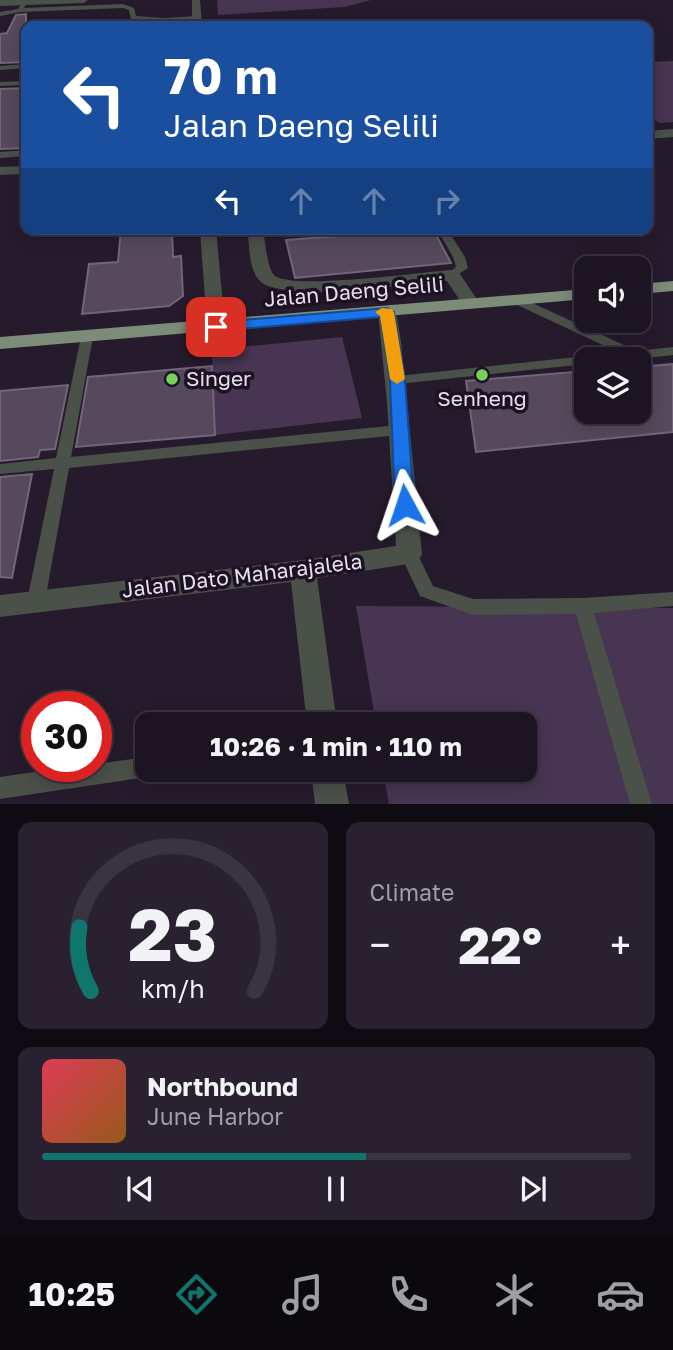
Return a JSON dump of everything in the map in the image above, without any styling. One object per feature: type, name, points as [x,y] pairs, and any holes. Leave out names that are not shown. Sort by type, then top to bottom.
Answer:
[{"type":"highway","points":[[651,288],[673,286]]},
{"type":"highway","name":"Jalan Daeng Selili","points":[[0,343],[574,295]]},
{"type":"street","points":[[0,3],[22,6],[84,0]]},
{"type":"street","points":[[196,0],[197,21]]},
{"type":"street","points":[[653,135],[673,133]]},
{"type":"street","points":[[0,171],[21,170]]},
{"type":"street","points":[[208,235],[216,327]]},
{"type":"street","points":[[256,235],[262,272],[269,279],[285,285],[310,287],[452,275],[471,304]]},
{"type":"street","points":[[387,312],[398,380],[398,430],[409,554]]},
{"type":"street","name":"Jalan Dato Maharajalela","points":[[0,606],[303,570],[409,554]]},
{"type":"street","points":[[303,570],[321,712]]},
{"type":"street","points":[[329,782],[332,804]]},
{"type":"lane","points":[[0,14],[22,6],[123,6],[132,9],[133,18],[152,21]]},
{"type":"lane","points":[[0,68],[21,66]]},
{"type":"lane","points":[[0,84],[21,83]]},
{"type":"lane","points":[[0,155],[21,153]]},
{"type":"lane","points":[[446,235],[459,257],[461,268],[452,275]]},
{"type":"lane","points":[[517,300],[618,347]]},
{"type":"lane","points":[[36,601],[86,337]]},
{"type":"lane","points":[[651,353],[673,351]]},
{"type":"lane","points":[[398,380],[574,361]]},
{"type":"lane","points":[[0,469],[398,430]]},
{"type":"lane","points":[[409,554],[426,590],[473,607],[583,606],[673,599]]},
{"type":"lane","points":[[583,606],[641,804]]},
{"type":"lane","points":[[0,788],[135,769]]},
{"type":"shaded area","points":[[217,0],[371,0],[344,7],[218,15]]},
{"type":"shaded area","points":[[673,61],[673,122],[659,123],[653,118],[653,62]]},
{"type":"shaded area","points":[[342,337],[362,418],[215,435],[212,350]]},
{"type":"shaded area","points":[[356,606],[673,608],[673,804],[389,804],[385,782],[537,782],[537,712],[374,712]]},
{"type":"building","points":[[26,14],[26,21],[21,21],[21,62],[0,63],[0,34],[7,33],[16,15]]},
{"type":"building","points":[[21,88],[21,148],[0,149],[0,89]]},
{"type":"building","points":[[120,235],[172,235],[173,257],[181,256],[183,296],[169,306],[82,314],[89,264],[118,262]]},
{"type":"building","points":[[353,235],[436,235],[451,263],[295,278],[286,240]]},
{"type":"building","points":[[673,364],[673,432],[476,452],[466,381],[574,372],[574,424],[651,424],[651,366]]},
{"type":"building","points":[[212,366],[215,435],[76,447],[88,377]]},
{"type":"building","points":[[68,385],[55,449],[40,450],[38,457],[0,461],[0,391]]},
{"type":"building","points":[[32,474],[12,578],[0,577],[0,477]]},
{"type":"slow traffic","points":[[382,312],[387,312],[397,379]]},
{"type":"place","name":"Senheng","points":[[482,375]]},
{"type":"place","name":"Singer","points":[[172,379]]},
{"type":"route","points":[[216,327],[387,312],[398,380],[398,430],[405,505]]}]
